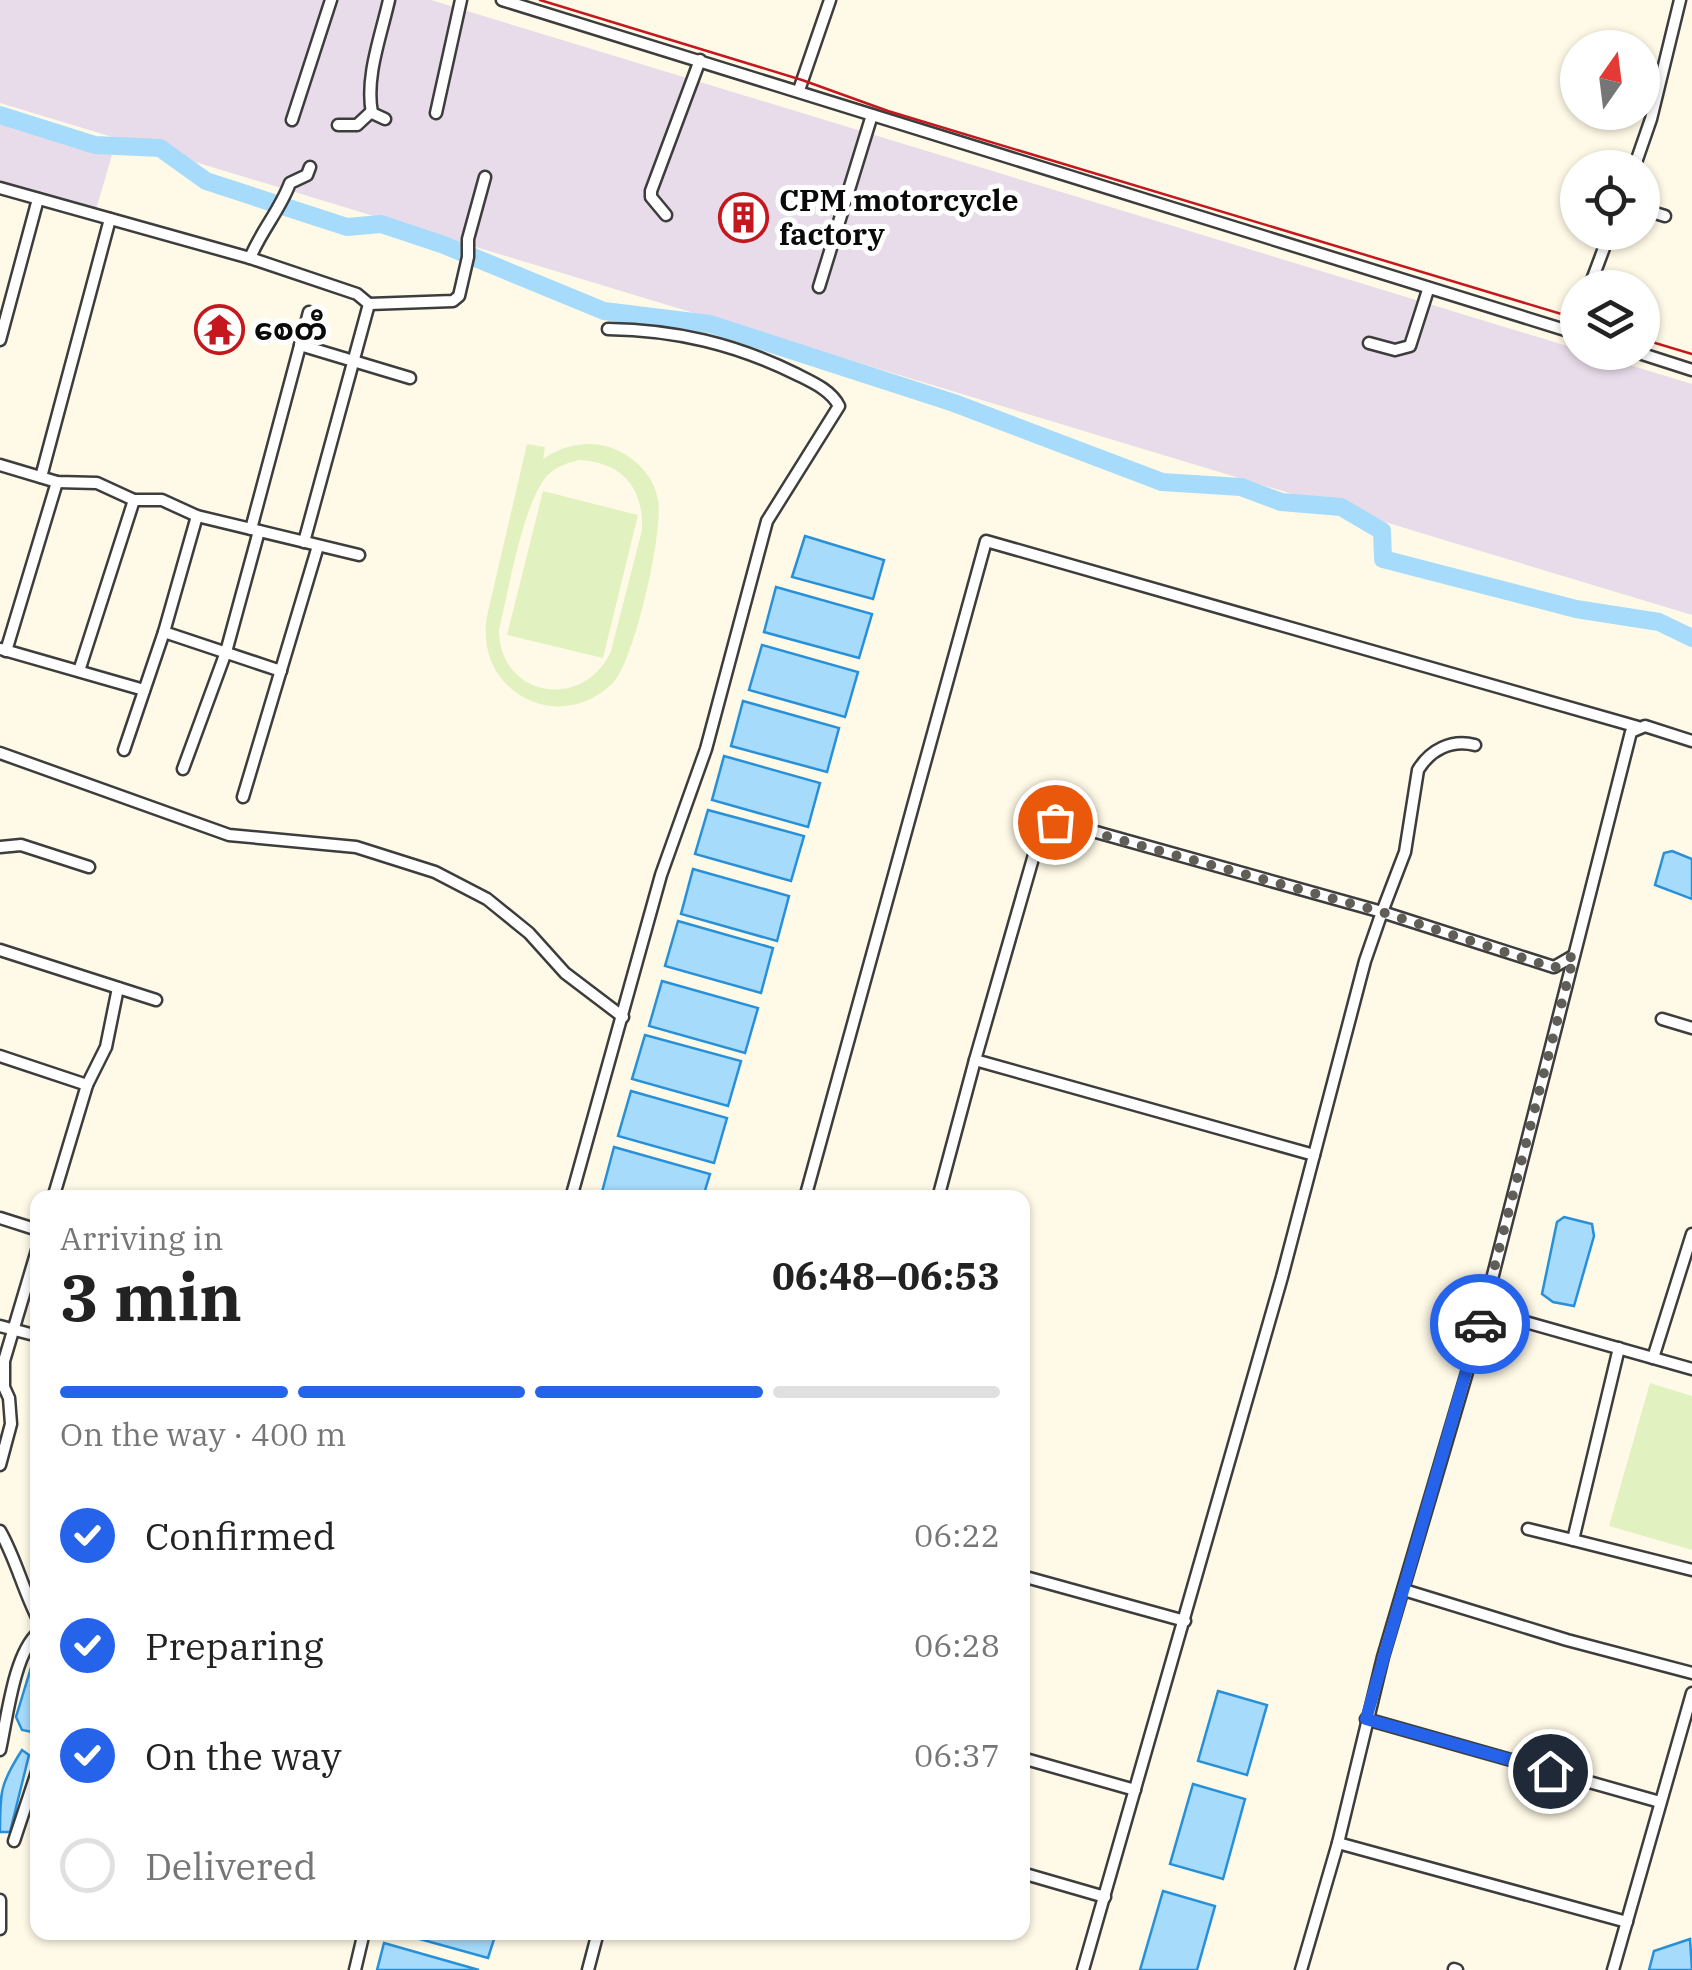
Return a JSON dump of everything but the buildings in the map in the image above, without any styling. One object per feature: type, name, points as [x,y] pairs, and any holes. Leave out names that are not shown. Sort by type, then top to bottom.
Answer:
[{"type":"street","points":[[292,120],[331,0]]},
{"type":"street","points":[[338,125],[356,125],[371,112],[373,68],[389,0]]},
{"type":"street","points":[[436,113],[460,0]]},
{"type":"street","points":[[502,0],[1560,328]]},
{"type":"street","points":[[798,90],[830,0]]},
{"type":"street","points":[[1641,150],[1652,119],[1680,0]]},
{"type":"street","points":[[666,215],[651,198],[651,190],[700,60]]},
{"type":"street","points":[[371,112],[385,119]]},
{"type":"street","points":[[819,288],[872,115]]},
{"type":"street","points":[[250,258],[256,242],[281,207],[292,180],[306,175],[310,167]]},
{"type":"street","points":[[0,188],[250,258],[358,294],[369,304],[450,301],[459,296],[485,177]]},
{"type":"street","points":[[0,340],[38,199]]},
{"type":"street","points":[[1660,214],[1665,216]]},
{"type":"street","points":[[40,478],[110,219]]},
{"type":"street","points":[[1370,343],[1395,350],[1410,346],[1428,290]]},
{"type":"street","points":[[304,542],[369,304]]},
{"type":"street","points":[[183,769],[226,652],[309,312]]},
{"type":"street","points":[[573,1190],[661,874],[706,749],[768,520],[839,406],[833,396],[813,382],[718,343],[666,332],[608,329]]},
{"type":"street","points":[[300,345],[410,378]]},
{"type":"street","points":[[1660,360],[1692,370]]},
{"type":"street","points":[[0,466],[57,482],[98,484],[134,500],[162,500],[197,516],[360,555]]},
{"type":"street","points":[[57,482],[3,650],[144,690]]},
{"type":"street","points":[[79,671],[134,500]]},
{"type":"street","points":[[124,750],[164,632],[197,516]]},
{"type":"street","points":[[807,1190],[986,541],[1692,741]]},
{"type":"street","points":[[243,796],[318,546]]},
{"type":"street","points":[[164,632],[282,671]]},
{"type":"street","points":[[1301,1970],[1338,1842],[1366,1719],[1483,1310],[1631,732],[1638,727]]},
{"type":"street","points":[[1083,1970],[1282,1277],[1366,961],[1405,852],[1412,796],[1422,763],[1446,746],[1462,742],[1475,745]]},
{"type":"street","points":[[0,753],[229,835],[356,847],[435,872],[487,899],[529,933],[565,973],[623,1017]]},
{"type":"street","points":[[940,1190],[1040,834],[1052,822],[1382,912],[1554,968],[1574,955]]},
{"type":"street","points":[[0,847],[21,845],[89,867]]},
{"type":"street","points":[[0,950],[156,1000]]},
{"type":"street","points":[[55,1190],[88,1085],[106,1047],[118,988]]},
{"type":"street","points":[[1662,1019],[1692,1028]]},
{"type":"street","points":[[0,1056],[88,1085]]},
{"type":"street","points":[[974,1060],[1314,1155]]},
{"type":"street","points":[[0,1218],[30,1227]]},
{"type":"street","points":[[1653,1358],[1692,1234]]},
{"type":"street","points":[[0,1465],[12,1410],[4,1387],[4,1361],[30,1273]]},
{"type":"street","points":[[1483,1310],[1692,1368]]},
{"type":"street","points":[[0,1326],[30,1334]]},
{"type":"street","points":[[1573,1540],[1619,1348]]},
{"type":"street","points":[[1528,1529],[1692,1570]]},
{"type":"street","points":[[0,1531],[14,1556],[30,1604]]},
{"type":"street","points":[[1030,1578],[1184,1620]]},
{"type":"street","points":[[1404,1590],[1692,1673]]},
{"type":"street","points":[[0,1750],[3,1721],[30,1642]]},
{"type":"street","points":[[1613,1970],[1692,1693]]},
{"type":"street","points":[[1366,1719],[1660,1802]]},
{"type":"street","points":[[1030,1760],[1135,1790]]},
{"type":"street","points":[[14,1841],[30,1793]]},
{"type":"street","points":[[1338,1842],[1627,1922]]},
{"type":"street","points":[[1030,1875],[1105,1897]]},
{"type":"street","points":[[0,1900],[0,1929]]},
{"type":"street","points":[[354,1970],[362,1940]]},
{"type":"street","points":[[588,1970],[596,1940]]},
{"type":"shaded area","points":[[0,0],[431,0],[1560,344],[1560,370],[1646,370],[1692,384],[1692,615],[0,103]]},
{"type":"shaded area","points":[[0,115],[112,155],[95,213],[0,185]]},
{"type":"green space","points":[[527,444],[545,447],[543,459],[575,445],[608,447],[639,465],[657,493],[659,516],[638,625],[621,672],[612,684],[590,699],[567,706],[545,705],[524,698],[506,684],[493,666],[486,643],[487,616]],"holes":[[[579,460],[594,462],[627,480],[639,502],[642,530],[611,651],[598,670],[582,683],[564,689],[545,689],[527,682],[513,670],[503,653],[499,630],[525,523],[541,485],[560,466]]]},
{"type":"green space","points":[[543,491],[638,515],[603,658],[507,635]]},
{"type":"green space","points":[[1650,1383],[1692,1396],[1692,1550],[1609,1526]]},
{"type":"water","points":[[805,536],[884,560],[873,599],[792,577]]},
{"type":"water","points":[[776,587],[872,614],[859,658],[764,632]]},
{"type":"water","points":[[762,645],[858,672],[845,717],[749,690]]},
{"type":"water","points":[[743,701],[839,728],[827,772],[731,746]]},
{"type":"water","points":[[724,756],[820,783],[808,827],[712,800]]},
{"type":"water","points":[[708,810],[804,836],[791,881],[695,854]]},
{"type":"water","points":[[1672,851],[1692,859],[1692,899],[1655,885],[1664,853]]},
{"type":"water","points":[[693,869],[789,896],[777,941],[681,914]]},
{"type":"water","points":[[678,921],[773,948],[761,993],[665,966]]},
{"type":"water","points":[[662,981],[758,1008],[745,1053],[649,1026]]},
{"type":"water","points":[[645,1035],[741,1061],[728,1106],[632,1079]]},
{"type":"water","points":[[631,1091],[727,1118],[714,1163],[618,1136]]},
{"type":"water","points":[[614,1147],[710,1174],[705,1190],[603,1190]]},
{"type":"water","points":[[1564,1217],[1592,1224],[1594,1236],[1574,1306],[1553,1302],[1542,1294],[1557,1222]]},
{"type":"water","points":[[30,1671],[30,1732],[22,1730],[16,1717]]},
{"type":"water","points":[[1218,1691],[1267,1705],[1247,1775],[1198,1761]]},
{"type":"water","points":[[22,1750],[29,1755],[10,1832],[0,1832],[3,1789]]},
{"type":"water","points":[[1193,1784],[1245,1799],[1223,1879],[1170,1864]]},
{"type":"water","points":[[1163,1891],[1215,1906],[1197,1970],[1140,1970]]},
{"type":"water","points":[[1690,1939],[1692,1970],[1649,1970],[1654,1951]]},
{"type":"water","points":[[423,1940],[494,1940],[488,1958]]},
{"type":"water","points":[[384,1943],[479,1970],[377,1970]]},
{"type":"waterway","points":[[0,115],[95,145],[160,148],[206,181],[347,227],[381,224],[444,245],[604,311],[710,324],[954,403],[1162,482],[1241,487],[1281,502],[1341,507],[1382,531],[1383,559],[1576,609],[1659,622],[1692,638]]},
{"type":"railway","points":[[540,0],[802,80],[888,111],[1560,314]]},
{"type":"railway","points":[[1660,344],[1692,354]]},
{"type":"way so far","points":[[1055,822],[1382,912],[1554,968],[1574,955],[1480,1324]]},
{"type":"place","name":"CPM motorcycle factory","points":[[744,218]]},
{"type":"place","name":"စေတီ","points":[[219,330]]},
{"type":"route","points":[[1480,1324],[1366,1719],[1550,1771]]}]
